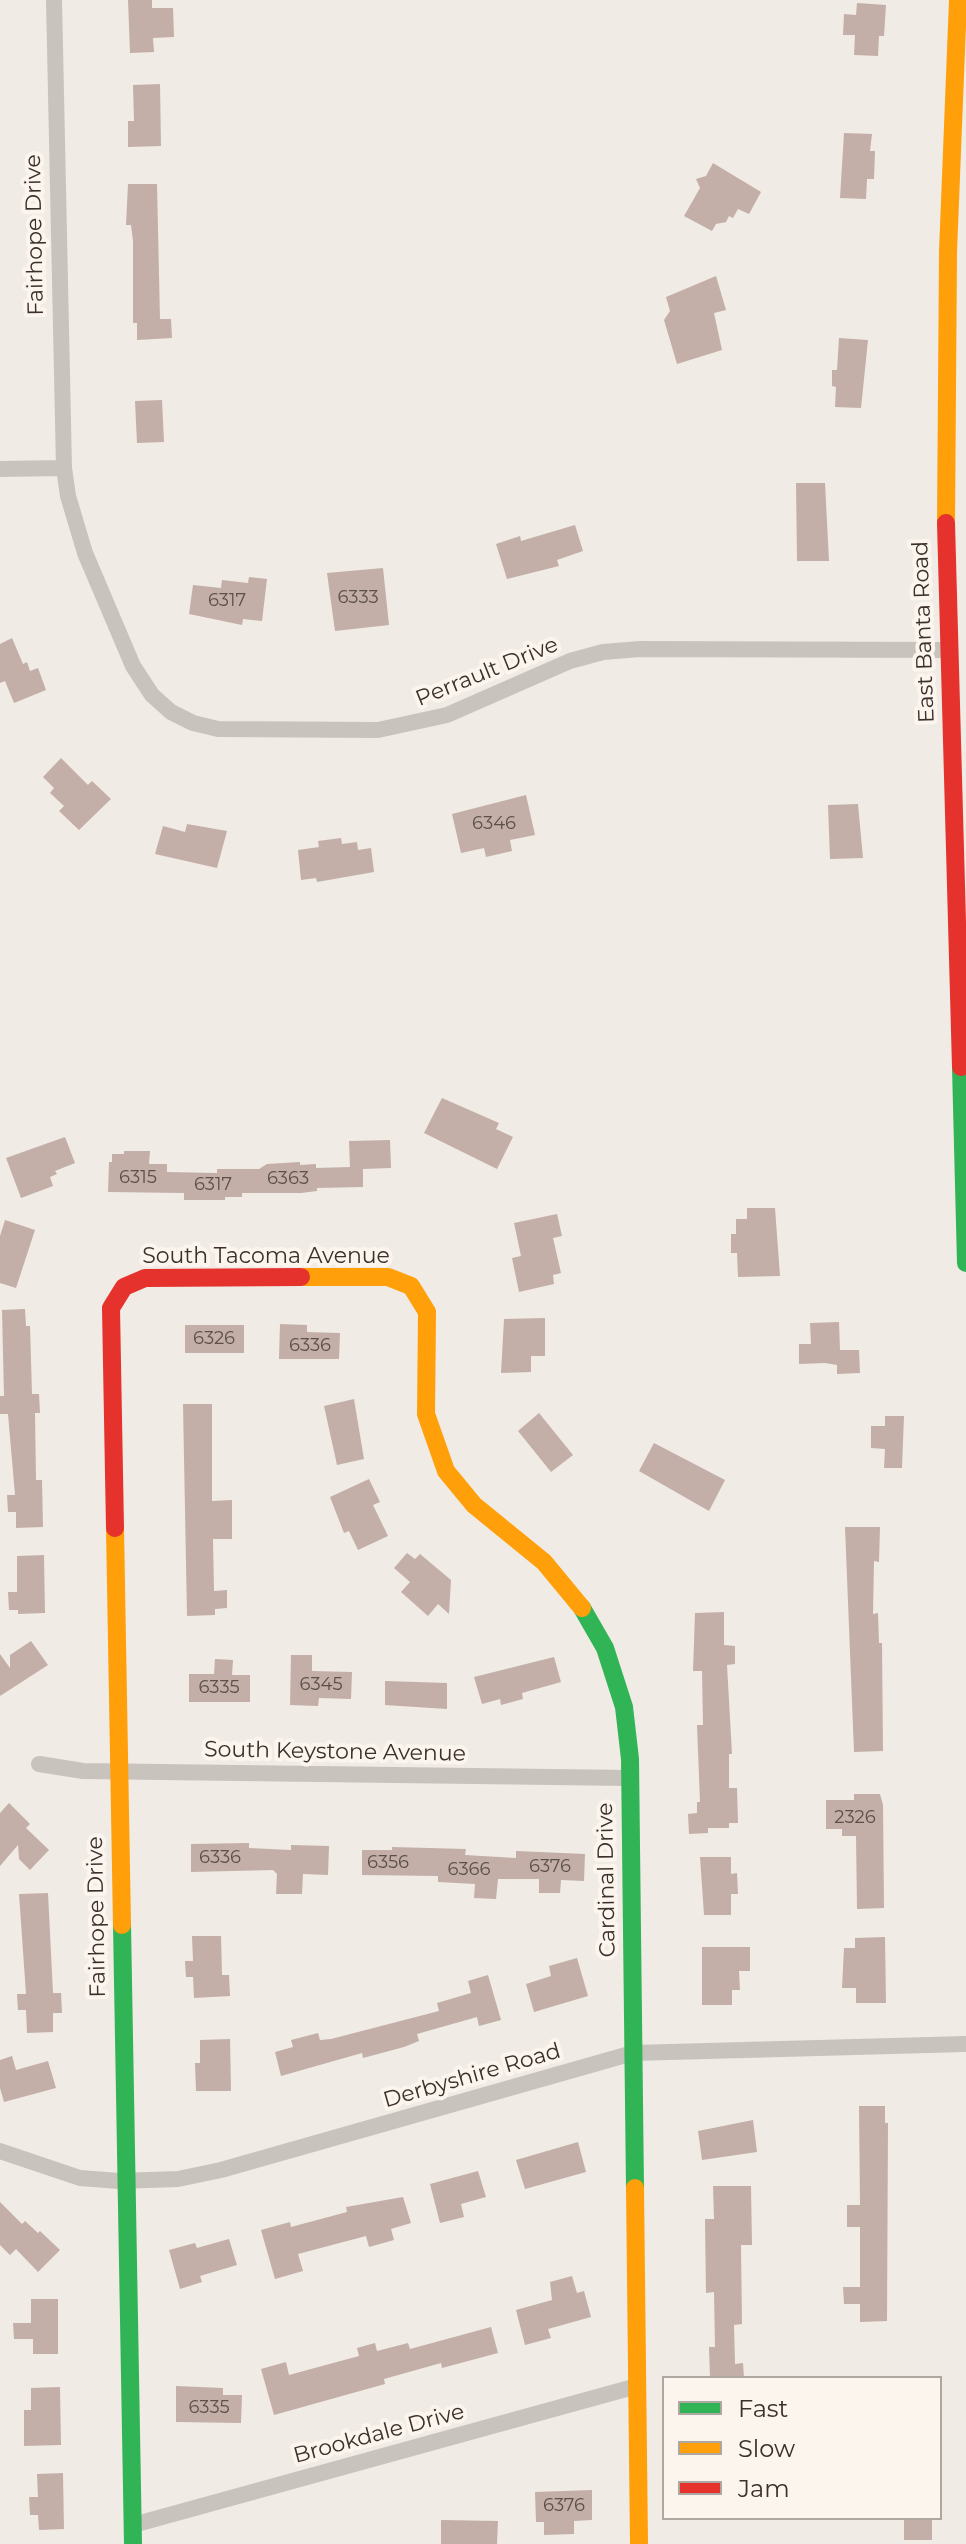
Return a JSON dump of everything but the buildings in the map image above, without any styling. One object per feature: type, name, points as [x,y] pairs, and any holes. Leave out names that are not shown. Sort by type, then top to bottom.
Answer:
[{"type":"street","name":"Fairhope Drive","points":[[54,0],[64,468]]},
{"type":"street","name":"East Banta Road","points":[[958,0],[946,404],[949,650],[966,1263]]},
{"type":"street","points":[[0,469],[64,468]]},
{"type":"street","name":"Perrault Drive","points":[[64,468],[80,541],[141,681],[171,712],[210,728],[350,731],[413,725],[463,708],[570,661],[622,650],[949,650]]},
{"type":"street","name":"South Tacoma Avenue","points":[[119,1292],[132,1281],[150,1278],[388,1277],[414,1289]]},
{"type":"street","name":"Cardinal Drive","points":[[414,1289],[427,1312],[426,1414],[442,1463],[467,1499],[544,1562],[579,1603],[605,1648],[620,1690],[629,1742],[630,1778],[639,2544]]},
{"type":"street","name":"Fairhope Drive","points":[[119,1292],[111,1308],[133,2544]]},
{"type":"street","name":"South Keystone Avenue","points":[[39,1764],[73,1771],[630,1778]]},
{"type":"street","name":"Derbyshire Road","points":[[0,2151],[65,2175],[126,2181],[178,2179],[221,2170],[633,2053],[966,2044]]},
{"type":"street","name":"Brookdale Drive","points":[[133,2525],[637,2386]]},
{"type":"traffic: fast","points":[[961,1067],[966,1263]]},
{"type":"traffic: fast","points":[[582,1608],[605,1648],[624,1707],[630,1759],[635,2188]]},
{"type":"traffic: fast","points":[[122,1925],[133,2544]]},
{"type":"traffic: slow","points":[[946,523],[948,252],[958,0]]},
{"type":"traffic: slow","points":[[301,1277],[388,1277],[411,1286],[427,1312],[426,1414],[446,1471],[474,1505],[544,1562],[582,1608]]},
{"type":"traffic: slow","points":[[115,1528],[122,1925]]},
{"type":"traffic: slow","points":[[635,2188],[639,2544]]},
{"type":"traffic: jam","points":[[946,523],[961,1067]]},
{"type":"traffic: jam","points":[[115,1528],[111,1308],[124,1287],[145,1278],[301,1277]]}]
